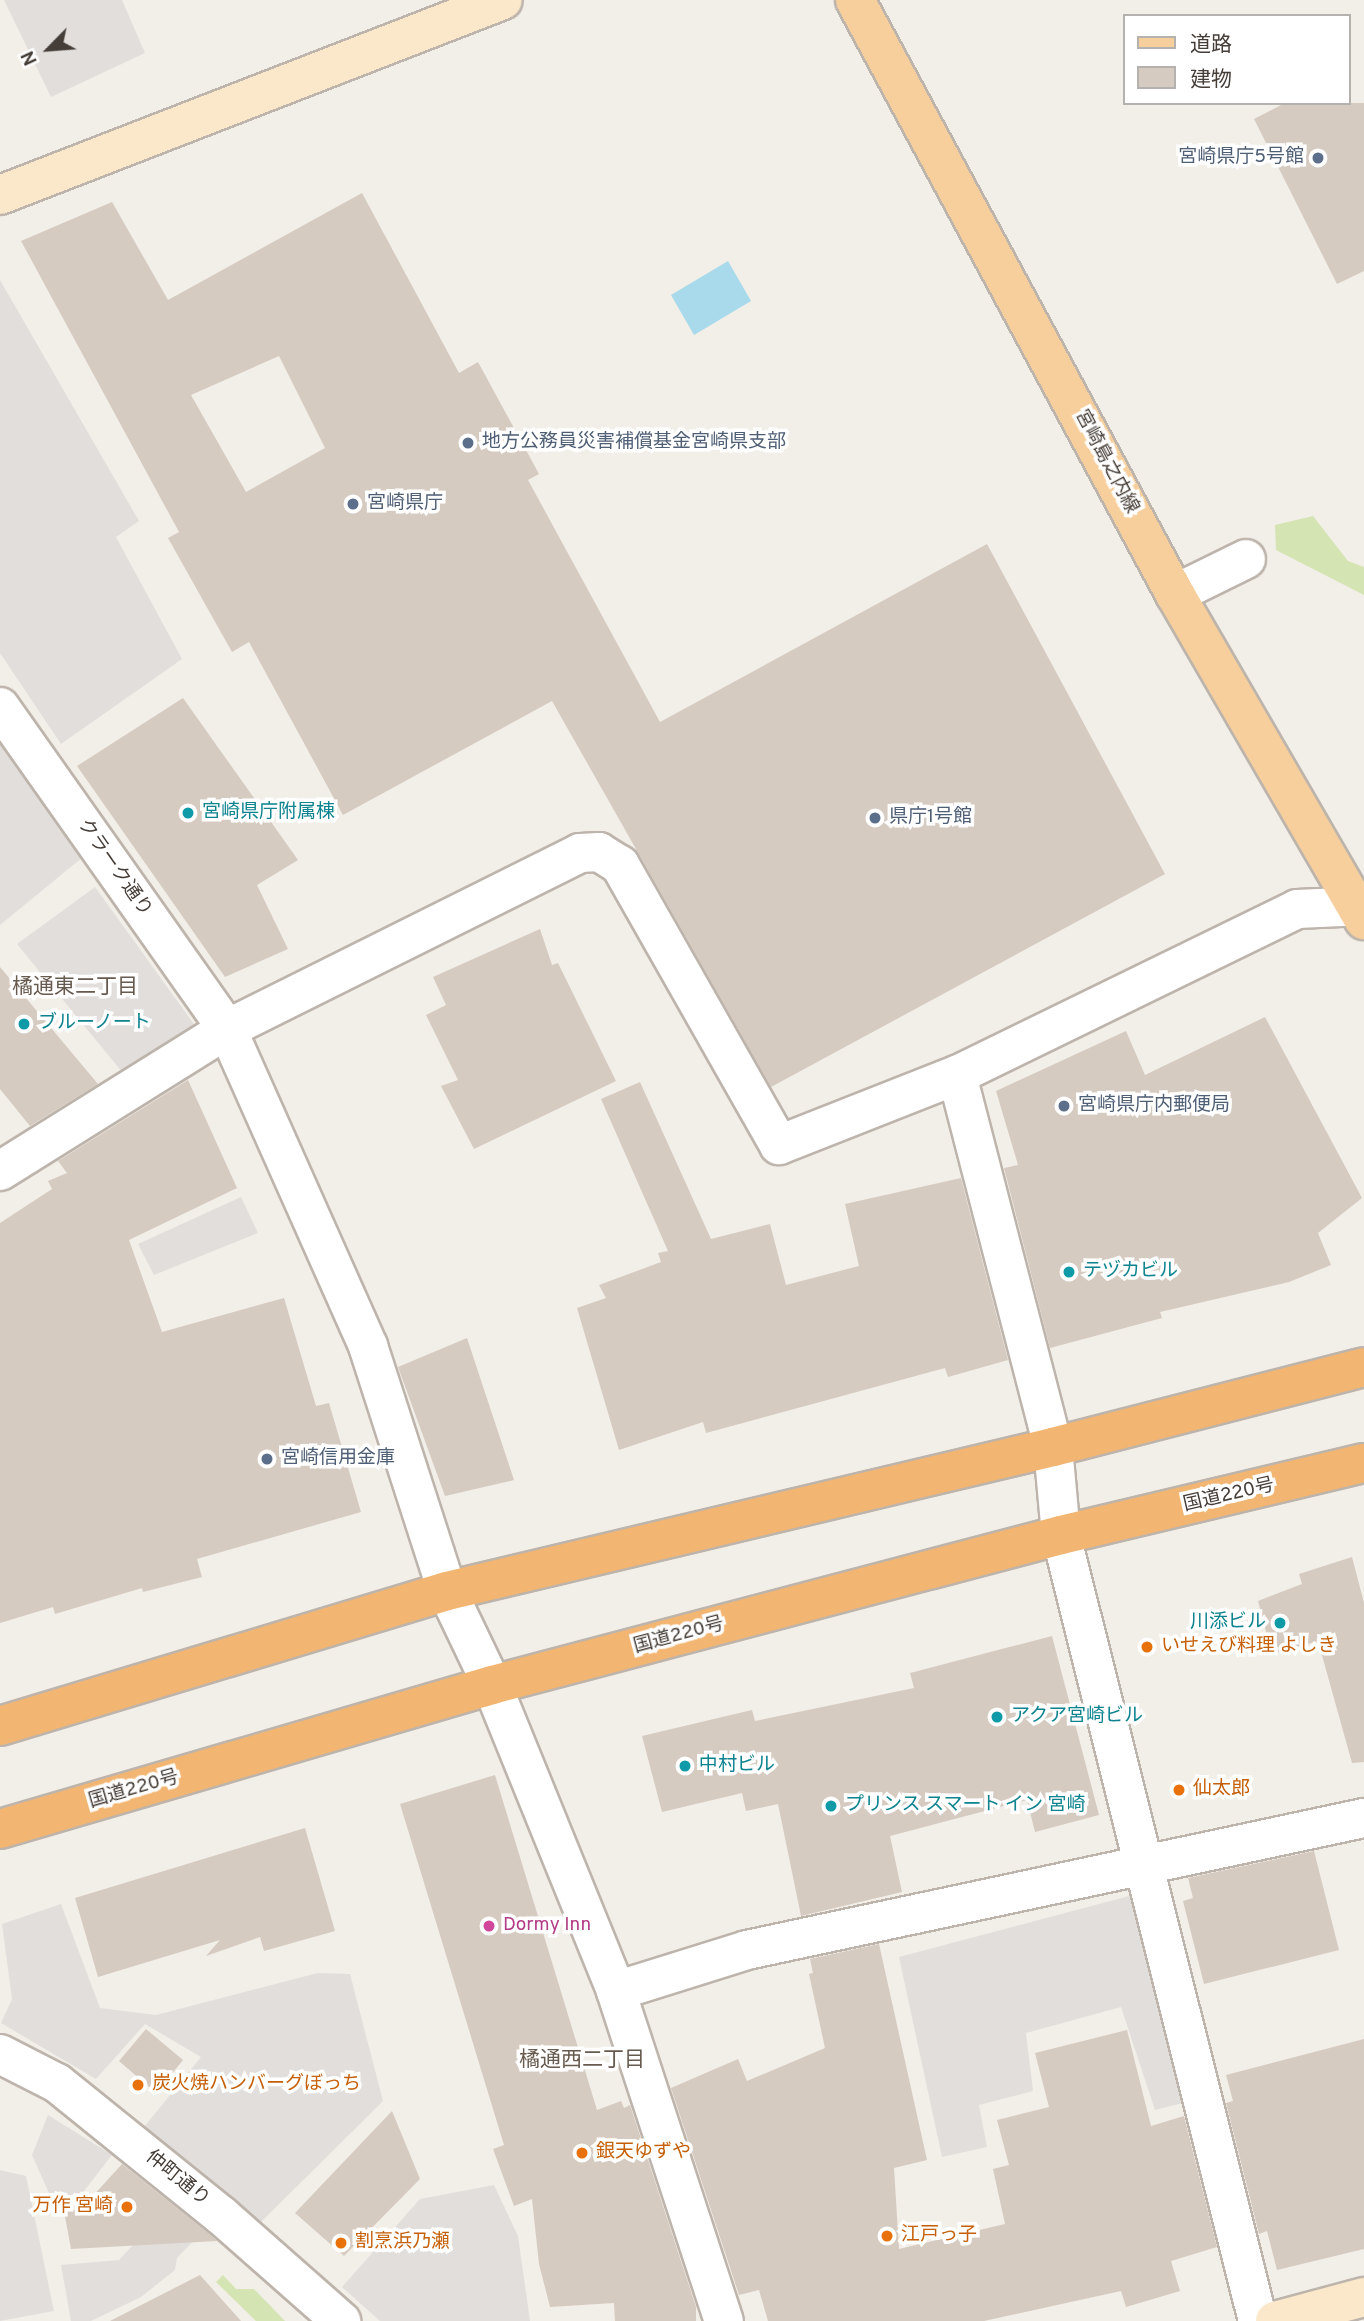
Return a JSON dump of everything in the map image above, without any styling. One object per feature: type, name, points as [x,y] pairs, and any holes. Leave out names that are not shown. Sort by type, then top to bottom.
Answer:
[{"type":"highway","points":[[0,1726],[447,1591],[1054,1447],[1364,1367]]},
{"type":"highway","name":"国道220号","points":[[0,1829],[492,1685],[1061,1535],[1364,1464]]},
{"type":"main road","name":"宮崎島之内線","points":[[855,0],[1175,594],[1362,911]]},
{"type":"street","points":[[0,195],[503,0]]},
{"type":"street","points":[[1175,594],[1246,559]]},
{"type":"street","name":"クラーク通り","points":[[0,706],[227,1029],[368,1346],[447,1591],[492,1685],[616,1991],[724,2321]]},
{"type":"street","points":[[0,1171],[227,1029],[580,853],[599,852],[620,865],[779,1145],[957,1076],[1297,909],[1362,911]]},
{"type":"street","points":[[957,1076],[1054,1447],[1061,1535],[1258,2321]]},
{"type":"street","points":[[616,1991],[747,1950],[1364,1818]]},
{"type":"street","name":"仲町通り","points":[[0,2053],[57,2083],[222,2216],[341,2321]]},
{"type":"street","points":[[1275,2321],[1364,2297]]},
{"type":"green space","points":[[1313,516],[1348,561],[1364,567],[1364,595],[1276,550],[1275,525]]},
{"type":"green space","points":[[223,2275],[236,2289],[254,2289],[285,2321],[256,2321],[216,2282]]},
{"type":"shaded area","points":[[4,0],[122,0],[145,53],[51,97]]},
{"type":"shaded area","points":[[0,280],[139,521],[116,537],[182,659],[61,744],[0,653]]},
{"type":"shaded area","points":[[0,744],[83,857],[0,925]]},
{"type":"shaded area","points":[[95,887],[196,1027],[123,1073],[17,944]]},
{"type":"shaded area","points":[[241,1197],[258,1233],[154,1275],[138,1244]]},
{"type":"shaded area","points":[[1133,1895],[1187,2102],[1155,2110],[1121,2007],[1026,2033],[1033,2091],[979,2105],[987,2147],[942,2157],[899,1957]]},
{"type":"shaded area","points":[[61,1904],[100,2008],[156,2015],[318,1973],[350,1974],[383,2101],[261,2222],[144,2127],[201,2057],[145,2024],[96,2079],[1,2023],[12,1999],[2,1924]]},
{"type":"shaded area","points":[[48,2115],[112,2155],[77,2200],[52,2200],[32,2155]]},
{"type":"shaded area","points":[[0,2170],[26,2176],[54,2311],[0,2321]]},
{"type":"shaded area","points":[[494,2185],[518,2236],[530,2321],[380,2321],[342,2287],[420,2199]]},
{"type":"shaded area","points":[[170,2205],[201,2233],[177,2258],[175,2270],[141,2297],[91,2321],[71,2321],[61,2265],[119,2260]]},
{"type":"water","points":[[728,261],[751,301],[694,335],[671,295]]},
{"type":"building","name":"宮崎県庁5号館","points":[[1364,103],[1364,271],[1337,284],[1254,119],[1281,105]]},
{"type":"building","points":[[362,193],[459,373],[478,362],[539,474],[528,480],[660,722],[987,544],[1165,874],[771,1087],[552,701],[343,815],[249,642],[232,652],[168,538],[179,532],[21,241],[112,202],[168,300]],"holes":[[[279,356],[325,448],[246,492],[191,395]]]},
{"type":"building","name":"宮崎県庁附属棟","points":[[183,698],[298,860],[257,885],[288,949],[225,977],[77,766]]},
{"type":"building","points":[[540,929],[552,965],[558,963],[616,1081],[474,1149],[441,1086],[458,1080],[426,1015],[446,1005],[433,977]]},
{"type":"building","name":"ブルーノート","points":[[0,967],[98,1084],[30,1126],[0,1089]]},
{"type":"building","points":[[1265,1017],[1362,1198],[1318,1233],[1331,1265],[1289,1282],[1160,1312],[1162,1318],[1050,1348],[1004,1168],[1018,1165],[996,1091],[1126,1031],[1145,1075]]},
{"type":"building","points":[[188,1080],[237,1188],[129,1240],[162,1332],[284,1298],[316,1406],[329,1403],[361,1512],[197,1559],[202,1577],[143,1592],[142,1588],[55,1614],[53,1607],[0,1623],[0,1223],[52,1189],[48,1181],[67,1173],[58,1161]]},
{"type":"building","points":[[640,1082],[711,1239],[770,1224],[786,1285],[859,1266],[845,1204],[961,1178],[1008,1360],[948,1377],[945,1368],[706,1433],[703,1422],[619,1450],[577,1308],[606,1298],[599,1285],[661,1262],[658,1253],[668,1251],[601,1099]]},
{"type":"building","points":[[467,1338],[514,1480],[445,1496],[398,1367]]},
{"type":"building","points":[[1352,1557],[1364,1603],[1364,1762],[1352,1763],[1318,1641],[1272,1654],[1258,1601],[1302,1584],[1299,1574]]},
{"type":"building","points":[[1052,1636],[1099,1815],[1035,1832],[1027,1800],[890,1836],[902,1892],[801,1916],[778,1804],[746,1811],[742,1793],[662,1812],[642,1736],[752,1710],[755,1721],[914,1688],[910,1673]]},
{"type":"building","points":[[495,1775],[597,2110],[621,2101],[624,2108],[630,2105],[696,2307],[696,2321],[615,2321],[614,2303],[550,2307],[539,2264],[532,2199],[514,2206],[493,2149],[504,2145],[400,1804]]},
{"type":"building","points":[[305,1828],[335,1931],[264,1951],[260,1937],[206,1956],[220,1940],[98,1977],[75,1898]]},
{"type":"building","points":[[1314,1851],[1339,1950],[1204,1984],[1183,1901],[1193,1898],[1188,1878]]},
{"type":"building","points":[[879,1944],[927,2160],[894,2168],[899,2249],[1005,2224],[993,2169],[1009,2165],[997,2120],[1049,2107],[1035,2053],[1127,2030],[1151,2126],[1184,2116],[1217,2247],[1171,2261],[1180,2291],[1126,2307],[1121,2291],[984,2321],[768,2321],[759,2290],[739,2295],[671,2088],[738,2059],[747,2081],[825,2048],[809,1974],[813,1973],[810,1959]]},
{"type":"building","points":[[146,2029],[183,2060],[156,2093],[119,2061]]},
{"type":"building","points":[[1364,2039],[1364,2249],[1277,2270],[1267,2231],[1259,2234],[1226,2103],[1233,2101],[1226,2075]]},
{"type":"building","points":[[392,2111],[420,2179],[344,2256],[295,2213]]},
{"type":"building","points":[[122,2164],[217,2241],[71,2249],[64,2211],[81,2209]]},
{"type":"building","points":[[200,2275],[241,2321],[110,2321]]},
{"type":"place","name":"宮崎県庁5号館","points":[[1318,158]]},
{"type":"place","name":"地方公務員災害補償基金宮崎県支部","points":[[468,443]]},
{"type":"place","name":"宮崎県庁","points":[[353,504]]},
{"type":"place","name":"宮崎県庁附属棟","points":[[188,813]]},
{"type":"place","name":"県庁1号館","points":[[875,818]]},
{"type":"place","name":"ブルーノート","points":[[24,1024]]},
{"type":"place","name":"宮崎県庁内郵便局","points":[[1064,1106]]},
{"type":"place","name":"テヅカビル","points":[[1069,1272]]},
{"type":"place","name":"宮崎信用金庫","points":[[267,1459]]},
{"type":"place","name":"川添ビル","points":[[1280,1623]]},
{"type":"place","name":"いせえび料理 よしき","points":[[1147,1647]]},
{"type":"place","name":"アクア宮崎ビル","points":[[997,1717]]},
{"type":"place","name":"中村ビル","points":[[685,1766]]},
{"type":"place","name":"仙太郎","points":[[1179,1790]]},
{"type":"place","name":"プリンス スマート イン 宮崎","points":[[831,1806]]},
{"type":"place","name":"Dormy Inn","points":[[489,1926]]},
{"type":"place","name":"炭火焼ハンバーグぼっち","points":[[138,2085]]},
{"type":"place","name":"銀天ゆずや","points":[[582,2153]]},
{"type":"place","name":"万作 宮崎","points":[[127,2207]]},
{"type":"place","name":"江戸っ子","points":[[887,2236]]},
{"type":"place","name":"割烹浜乃瀬","points":[[341,2243]]},
{"type":"district","name":"橘通東二丁目","points":[[75,988]]},
{"type":"district","name":"橘通西二丁目","points":[[582,2061]]}]
